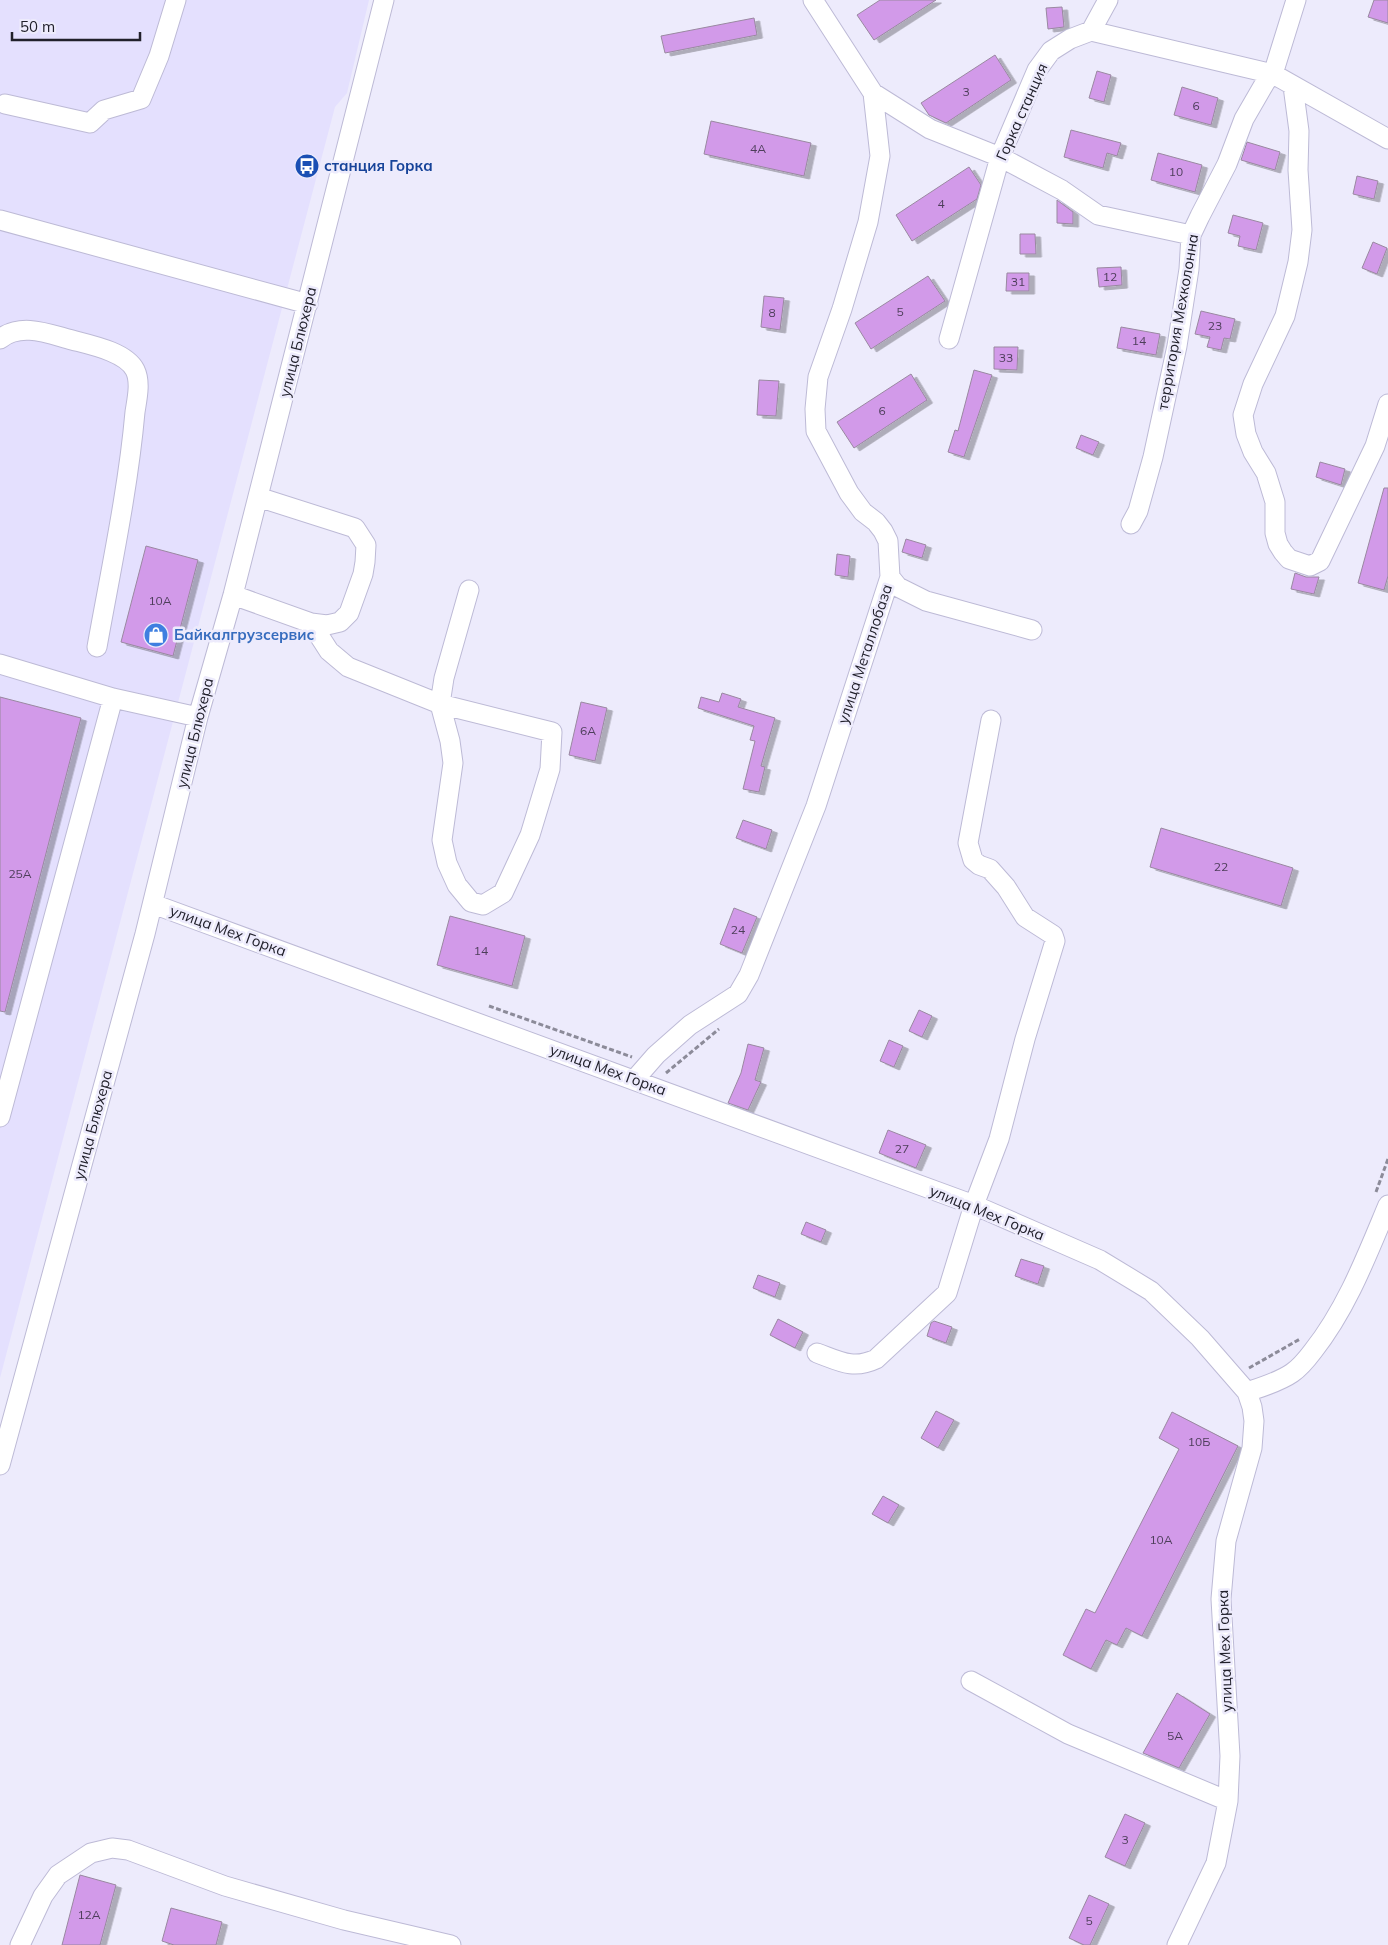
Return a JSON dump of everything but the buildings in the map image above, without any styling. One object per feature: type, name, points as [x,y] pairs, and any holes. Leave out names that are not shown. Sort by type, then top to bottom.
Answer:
[{"type":"street","points":[[5,104],[90,123],[104,110],[141,99],[160,56],[176,0]]},
{"type":"street","name":"улица Блюхера","points":[[0,1465],[153,904],[198,717],[233,595],[384,0]]},
{"type":"street","name":"улица Металлобаза","points":[[638,1064],[656,1055],[690,1025],[738,994],[749,975],[816,806],[890,577],[888,541],[883,531],[876,522],[863,512],[849,493],[816,431],[815,409],[818,377],[842,309],[870,213],[880,156],[873,93],[813,0]]},
{"type":"street","points":[[1108,0],[1091,32],[1273,74],[1388,139]]},
{"type":"street","name":"территория Мехколонна","points":[[1131,524],[1138,511],[1153,457],[1177,346],[1189,269],[1191,236],[1227,164],[1244,119],[1266,81],[1273,74],[1296,0]]},
{"type":"street","name":"Горка станция","points":[[949,339],[1000,157],[1038,70],[1051,51],[1070,39],[1091,32]]},
{"type":"street","points":[[1293,86],[1299,131],[1298,170],[1302,230],[1298,262],[1285,316],[1253,384],[1243,415],[1246,434],[1253,452],[1266,473],[1275,502],[1275,533],[1283,552],[1289,559],[1310,566],[1320,561],[1374,446],[1388,404]]},
{"type":"street","points":[[873,93],[930,129],[1000,157],[1062,190],[1098,215],[1191,236]]},
{"type":"street","points":[[0,220],[308,304]]},
{"type":"street","points":[[0,339],[6,334],[34,330],[102,347],[123,358],[135,370],[138,381],[132,445],[98,647]]},
{"type":"street","points":[[233,595],[311,623],[327,626],[340,622],[349,613],[359,588],[364,568],[366,545],[355,528],[258,497]]},
{"type":"street","points":[[890,577],[898,586],[926,601],[1032,630]]},
{"type":"street","points":[[311,623],[329,651],[348,667],[440,704],[552,732],[550,769],[530,835],[503,893],[483,905],[471,902],[457,884],[447,863],[442,840],[453,763],[450,741],[440,704],[444,678],[469,590]]},
{"type":"street","points":[[0,664],[113,698],[198,717]]},
{"type":"street","points":[[0,1116],[113,698]]},
{"type":"street","points":[[816,1353],[849,1365],[865,1364],[876,1359],[947,1293],[974,1205],[999,1139],[1038,991],[1055,940],[1053,935],[1025,917],[1006,887],[990,869],[979,866],[973,860],[970,853],[968,843],[992,720]]},
{"type":"street","name":"улица Мех Горка","points":[[153,904],[638,1064],[1100,1260],[1151,1291],[1200,1338],[1251,1390],[1254,1421],[1252,1448],[1226,1541],[1221,1600],[1230,1756],[1228,1801],[1216,1863],[1177,1945]]},
{"type":"street","points":[[1251,1390],[1293,1373],[1304,1364],[1325,1336],[1348,1297],[1381,1200]]},
{"type":"street","points":[[971,1681],[1068,1734],[1228,1801]]},
{"type":"street","points":[[20,1945],[43,1896],[58,1875],[91,1853],[112,1848],[128,1850],[225,1886],[344,1920],[451,1945]]},
{"type":"path","points":[[484,1005],[638,1064],[662,1077],[722,1027]]},
{"type":"path","points":[[1381,1200],[1388,1159]]},
{"type":"path","points":[[1251,1390],[1244,1371],[1308,1334]]},
{"type":"shaded area","points":[[0,0],[369,0],[347,93],[335,107],[0,1378]]},
{"type":"place","name":"станция Горка","points":[[307,166]]},
{"type":"place","name":"Байкалгрузсервис","points":[[156,635]]}]
